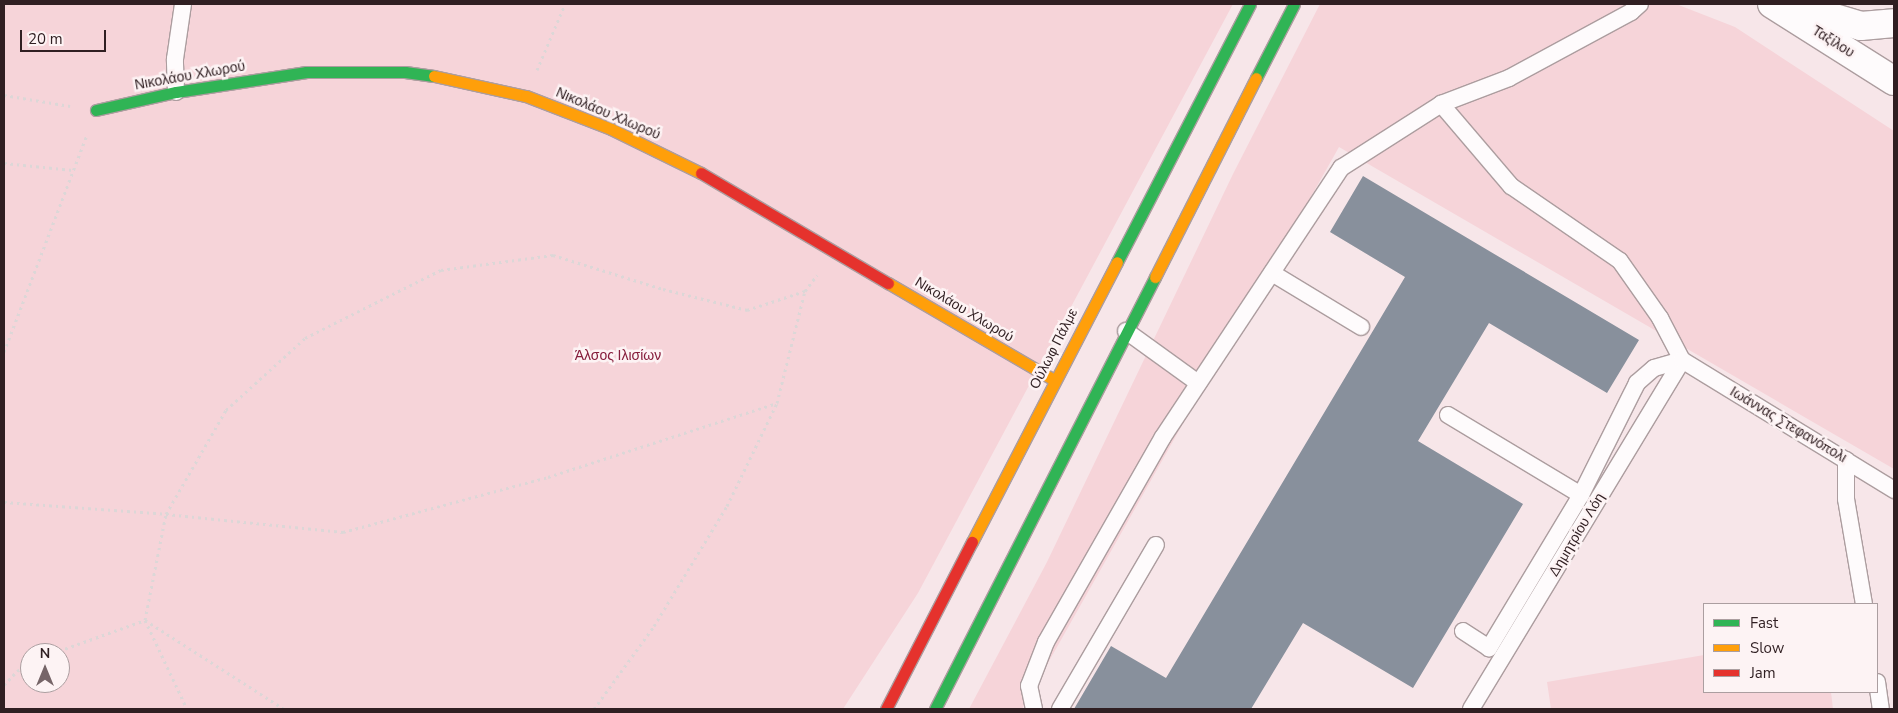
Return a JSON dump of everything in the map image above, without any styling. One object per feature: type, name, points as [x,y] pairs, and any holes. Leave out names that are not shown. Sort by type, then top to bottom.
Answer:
[{"type":"main road","name":"Ούλωφ Πάλμε","points":[[886,709],[1054,380],[1250,4]]},
{"type":"main road","points":[[935,709],[1294,4]]},
{"type":"main road","name":"Νικολάου Χλωρού","points":[[96,110],[176,92],[306,72],[405,72],[460,80],[526,96],[611,129],[690,167],[1054,380]]},
{"type":"street","name":"Ταξίλου","points":[[1772,4],[1894,81]]},
{"type":"street","points":[[1785,4],[1861,26],[1894,23]]},
{"type":"lane","points":[[176,92],[175,59],[183,4]]},
{"type":"lane","points":[[1034,709],[1029,686],[1046,642],[1163,436],[1341,168],[1441,104],[1509,78],[1631,12],[1640,4]]},
{"type":"lane","points":[[1441,104],[1511,186],[1620,262],[1660,318],[1682,360],[1654,368],[1637,383],[1580,495],[1489,648],[1463,631]]},
{"type":"lane","points":[[1272,273],[1361,327]]},
{"type":"lane","points":[[1126,331],[1198,383]]},
{"type":"lane","name":"Ιωάννας Στεφανόπολι","points":[[1682,360],[1894,490]]},
{"type":"lane","name":"Δημητρίου Λόη","points":[[1472,709],[1682,360]]},
{"type":"lane","points":[[1448,415],[1580,495]]},
{"type":"lane","points":[[1846,460],[1846,499],[1864,603]]},
{"type":"lane","points":[[1060,709],[1156,544]]},
{"type":"lane","points":[[1878,689],[1881,709]]},
{"type":"path","points":[[526,96],[565,4]]},
{"type":"path","points":[[4,95],[96,110],[4,352]]},
{"type":"path","points":[[4,163],[73,170]]},
{"type":"path","points":[[594,709],[654,626],[726,506],[777,403],[805,291],[834,250]]},
{"type":"path","points":[[187,709],[145,620],[166,514],[226,410],[305,338],[441,270],[553,255],[662,289],[747,310],[805,291]]},
{"type":"path","points":[[4,502],[166,514],[343,532],[548,478],[777,403]]},
{"type":"path","points":[[70,647],[145,620]]},
{"type":"path","points":[[145,620],[284,709]]},
{"type":"path","points":[[4,684],[20,669]]},
{"type":"green space","name":"Άλσος Ιλισίων","points":[[4,4],[1233,4],[918,593],[843,709],[4,709]]},
{"type":"green space","points":[[1320,4],[1676,4],[1735,27],[1894,131],[1894,469],[1339,147],[1022,709],[969,709],[1047,562],[1233,174]]},
{"type":"green space","points":[[1703,655],[1703,693],[1831,693],[1833,709],[1551,709],[1547,682]]},
{"type":"building","points":[[1363,176],[1639,340],[1607,393],[1489,323],[1418,441],[1523,504],[1413,688],[1303,623],[1251,709],[1074,709],[1111,646],[1166,678],[1405,277],[1330,232]]},
{"type":"traffic: fast","points":[[1117,262],[1250,4]]},
{"type":"traffic: fast","points":[[1256,78],[1294,4]]},
{"type":"traffic: fast","points":[[96,110],[176,92],[306,72],[405,72],[434,76]]},
{"type":"traffic: fast","points":[[935,709],[1155,277]]},
{"type":"traffic: slow","points":[[434,76],[526,96],[611,129],[701,173]]},
{"type":"traffic: slow","points":[[1155,277],[1256,78]]},
{"type":"traffic: slow","points":[[972,542],[1117,262]]},
{"type":"traffic: slow","points":[[888,283],[1054,380]]},
{"type":"traffic: jam","points":[[701,173],[888,283]]},
{"type":"traffic: jam","points":[[886,709],[972,542]]}]
